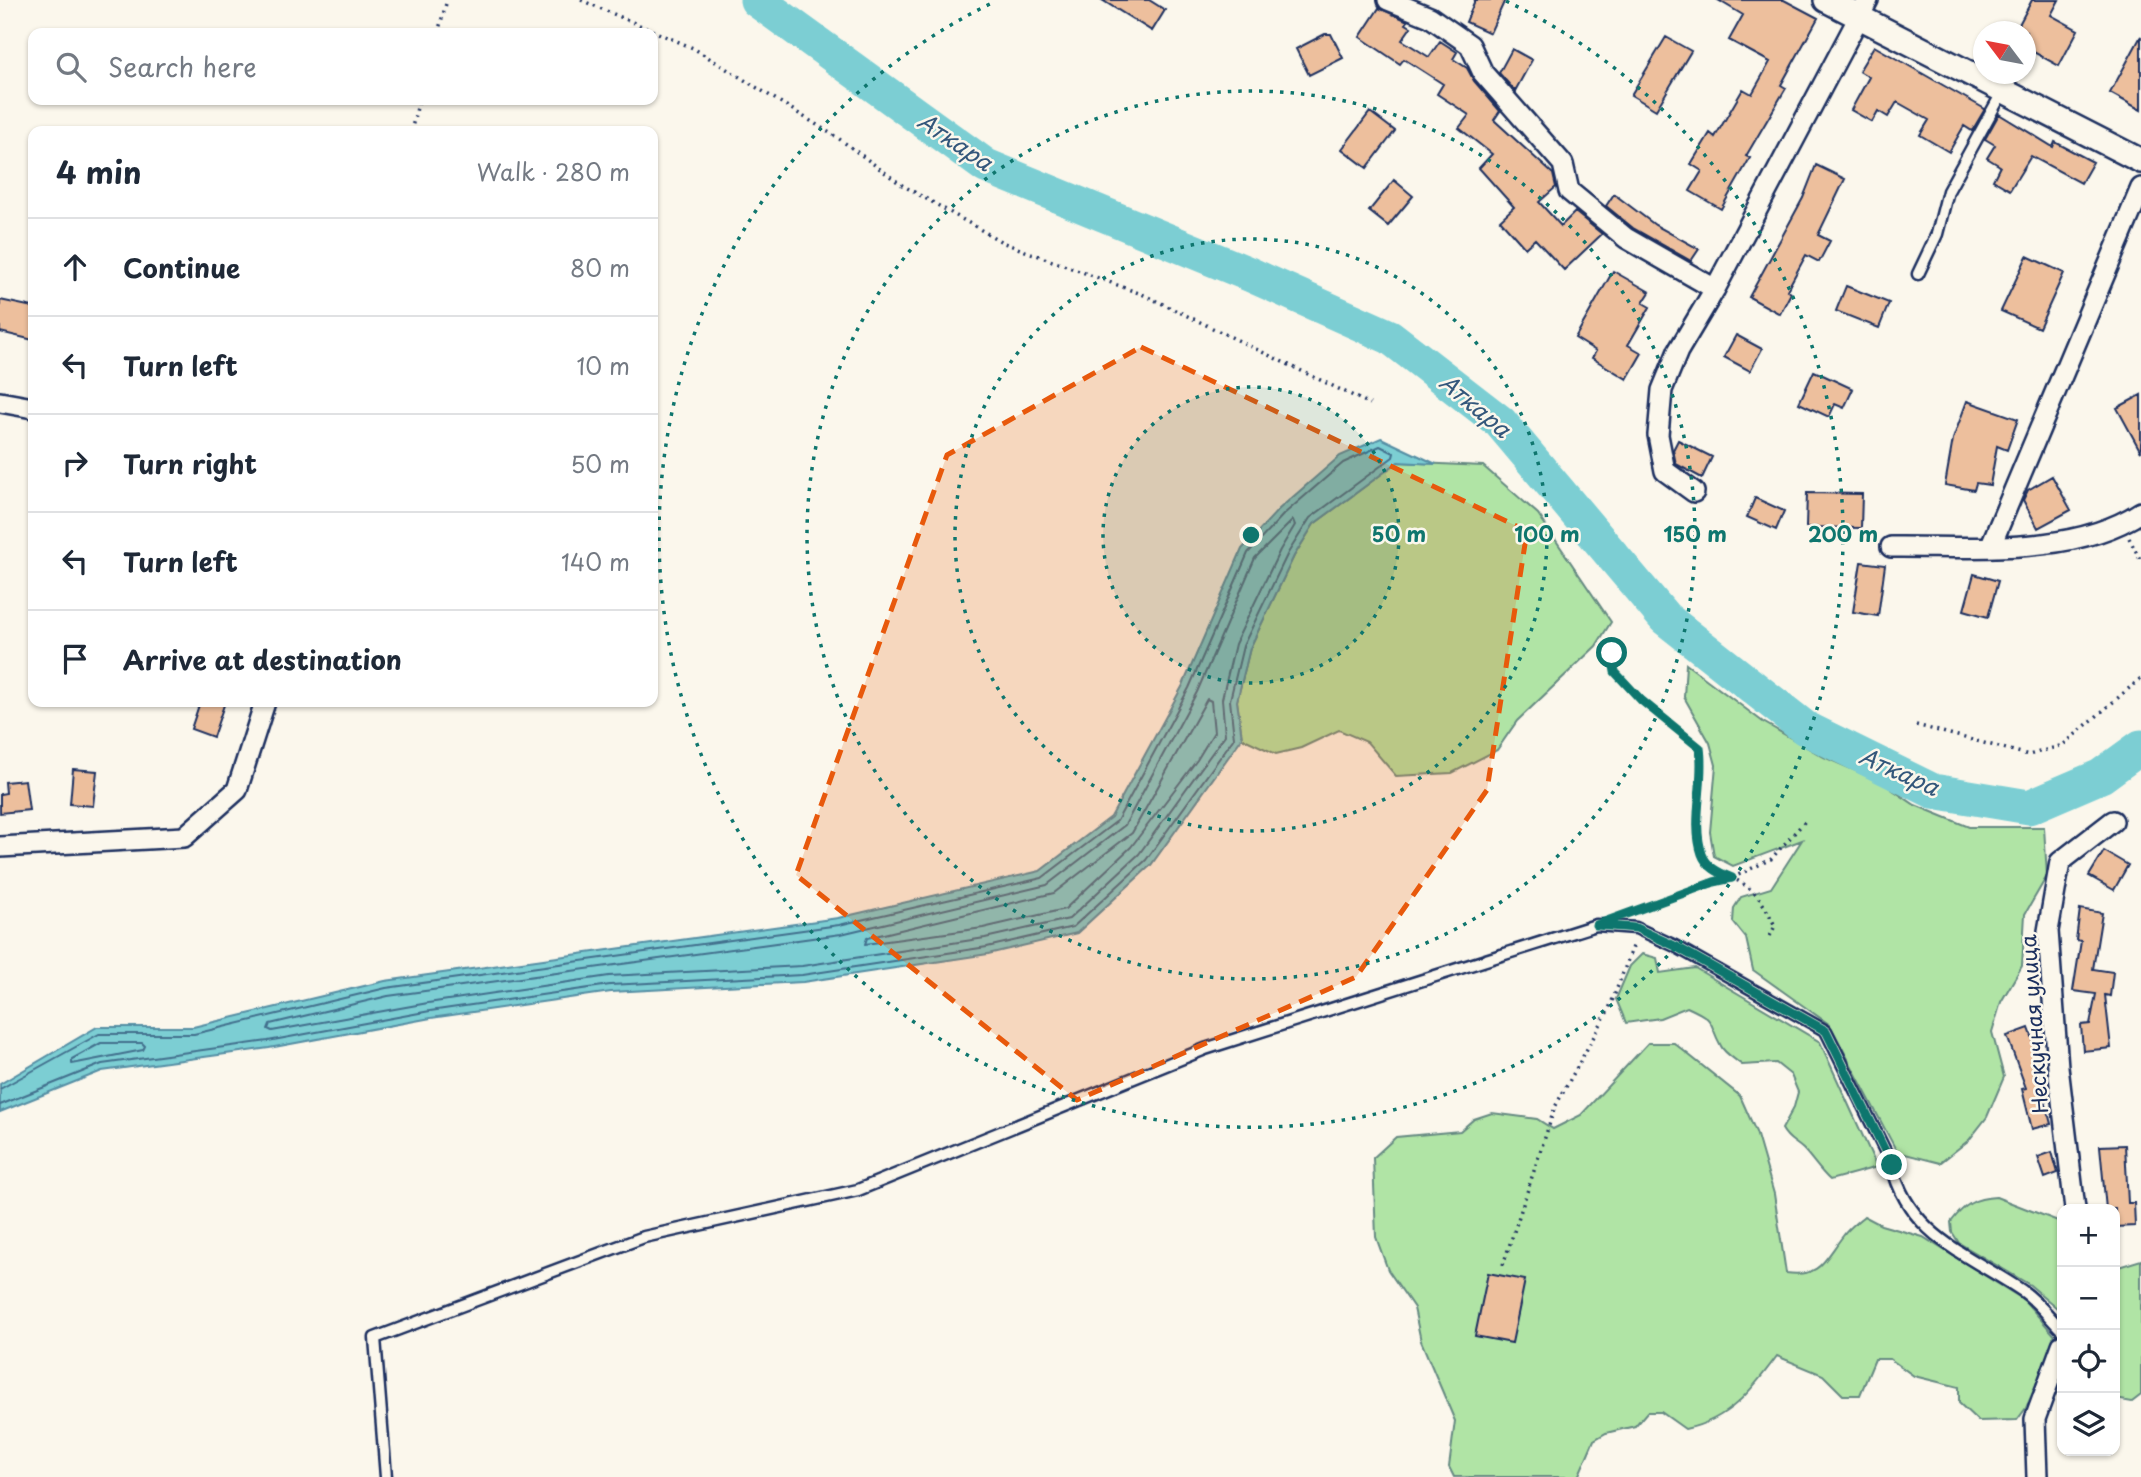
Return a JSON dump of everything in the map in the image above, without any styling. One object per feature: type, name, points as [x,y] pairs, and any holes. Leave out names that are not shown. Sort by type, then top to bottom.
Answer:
[{"type":"street","points":[[1388,0],[1430,17],[1469,45],[1483,73],[1563,164],[1569,191],[1626,238],[1715,289]]},
{"type":"street","points":[[1826,0],[1863,9],[2003,91],[2141,161]]},
{"type":"street","points":[[1694,492],[1665,471],[1658,435],[1662,390],[1678,351],[1715,289],[1863,9]]},
{"type":"street","points":[[1991,545],[2141,188]]},
{"type":"street","points":[[0,401],[28,407]]},
{"type":"street","points":[[1891,547],[2036,546],[2122,525],[2141,512]]},
{"type":"street","points":[[0,847],[184,837],[237,790],[263,707]]},
{"type":"street","name":"Нескучная улица","points":[[2074,1204],[2058,1068],[2048,931],[2060,862],[2113,821]]},
{"type":"street","points":[[2037,1477],[2035,1419],[2057,1359]]},
{"type":"lane","points":[[1918,274],[1937,234],[1948,191],[2003,91]]},
{"type":"lane","points":[[386,1477],[375,1338],[644,1237],[859,1190],[1205,1049],[1596,925],[1636,928],[1675,946],[1826,1031],[1892,1165],[1897,1188],[1933,1235],[2027,1294],[2057,1325]]},
{"type":"path","points":[[439,28],[447,0]]},
{"type":"path","points":[[581,0],[646,28]]},
{"type":"path","points":[[658,33],[693,48],[838,138],[902,185],[1004,243],[1144,295],[1370,404]]},
{"type":"path","points":[[412,126],[418,105]]},
{"type":"path","points":[[2122,525],[2141,561]]},
{"type":"path","points":[[1612,653],[1615,672],[1641,700],[1700,748],[1704,773],[1699,822],[1702,855],[1713,869],[1746,884],[1763,901],[1775,926],[1770,936]]},
{"type":"path","points":[[1916,725],[2029,755],[2063,745],[2141,678]]},
{"type":"path","points":[[1596,925],[1732,878],[1771,859],[1807,820]]},
{"type":"path","points":[[1503,1265],[1555,1107],[1609,1009],[1633,951],[1636,928]]},
{"type":"highlighted area","points":[[1141,347],[1527,531],[1487,790],[1356,977],[1077,1100],[796,875],[947,455]]},
{"type":"green space","points":[[1398,462],[1483,466],[1538,514],[1611,622],[1596,646],[1517,721],[1497,750],[1452,773],[1396,776],[1367,742],[1339,730],[1301,748],[1276,754],[1242,738],[1237,701],[1250,648],[1294,556],[1314,524]]},
{"type":"green space","points":[[1686,664],[1763,722],[1824,757],[1881,782],[1915,805],[1969,827],[2044,827],[2047,876],[2025,914],[2022,966],[2001,1002],[1992,1032],[2004,1077],[1987,1117],[1969,1140],[1940,1163],[1897,1152],[1830,1025],[1753,970],[1746,938],[1733,922],[1734,908],[1741,897],[1771,888],[1802,840],[1733,866],[1714,856],[1710,832],[1716,765],[1710,743],[1684,697]]},
{"type":"green space","points":[[1642,954],[1657,958],[1660,973],[1695,968],[1820,1042],[1877,1167],[1830,1180],[1782,1129],[1794,1107],[1798,1092],[1791,1075],[1776,1063],[1742,1065],[1722,1049],[1710,1022],[1703,1015],[1687,1007],[1660,1018],[1626,1023],[1616,999],[1630,966]]},
{"type":"green space","points":[[1648,1043],[1674,1043],[1740,1096],[1756,1132],[1774,1194],[1786,1273],[1798,1274],[1815,1270],[1848,1230],[1864,1216],[1881,1225],[1923,1237],[2024,1300],[2057,1338],[2026,1408],[2017,1420],[1978,1421],[1959,1403],[1959,1387],[1914,1376],[1890,1359],[1875,1359],[1860,1395],[1843,1395],[1823,1375],[1777,1356],[1738,1402],[1701,1425],[1685,1429],[1661,1412],[1647,1412],[1635,1426],[1606,1433],[1594,1440],[1578,1477],[1454,1477],[1449,1467],[1455,1421],[1421,1341],[1414,1308],[1388,1270],[1376,1237],[1373,1158],[1396,1137],[1460,1131],[1474,1119],[1492,1113],[1537,1119],[1553,1129],[1581,1115]]},
{"type":"green space","points":[[1996,1197],[2057,1221],[2057,1308],[2030,1285],[1959,1243],[1952,1232],[1951,1222],[1965,1207],[1982,1199]]},
{"type":"green space","points":[[2141,1260],[2141,1395],[2132,1402],[2120,1400],[2120,1266]]},
{"type":"water","points":[[1381,438],[1436,464],[1398,462],[1314,524],[1294,556],[1250,648],[1237,701],[1242,738],[1151,865],[1077,933],[988,954],[803,982],[611,992],[431,1018],[269,1048],[102,1071],[0,1112],[0,1084],[97,1027],[193,1027],[385,981],[838,918],[1040,871],[1111,817],[1183,685],[1242,549],[1279,509],[1340,456]]},
{"type":"building","points":[[1102,0],[1149,0],[1165,10],[1152,31]]},
{"type":"building","points":[[1475,0],[1505,0],[1490,33],[1466,22]]},
{"type":"building","points":[[1718,0],[1784,0],[1818,18],[1781,85],[1786,88],[1746,156],[1750,158],[1721,209],[1690,191],[1702,171],[1691,164],[1710,133],[1715,137],[1743,89],[1752,94],[1770,62],[1729,40],[1743,15]]},
{"type":"building","points":[[2032,0],[2059,0],[2051,15],[2078,30],[2059,66],[2036,53],[2036,21],[2021,21]]},
{"type":"building","points":[[1379,8],[1408,21],[1406,24],[1411,27],[1402,40],[1429,57],[1440,41],[1457,52],[1453,59],[1467,68],[1474,81],[1500,111],[1494,120],[1553,174],[1556,187],[1539,202],[1561,226],[1575,212],[1602,234],[1564,270],[1535,239],[1525,248],[1500,220],[1514,207],[1479,168],[1492,154],[1459,128],[1469,115],[1437,94],[1443,84],[1404,59],[1400,64],[1360,37]]},
{"type":"building","points":[[1325,34],[1331,34],[1343,58],[1309,75],[1296,49]]},
{"type":"building","points":[[2141,36],[2141,110],[2110,93]]},
{"type":"building","points":[[1666,37],[1691,51],[1656,110],[1631,95]]},
{"type":"building","points":[[1874,46],[1985,109],[1972,131],[1964,126],[1949,152],[1920,135],[1929,120],[1897,102],[1888,117],[1878,111],[1872,122],[1851,110],[1869,77],[1859,71]]},
{"type":"building","points":[[1512,49],[1532,60],[1515,91],[1499,73]]},
{"type":"building","points":[[1370,112],[1395,131],[1367,168],[1342,149]]},
{"type":"building","points":[[1999,114],[2053,147],[2055,142],[2093,162],[2081,183],[2031,156],[2010,190],[1993,180],[2000,166],[1987,158],[1995,145],[1985,139]]},
{"type":"building","points":[[1816,165],[1845,179],[1818,235],[1830,241],[1819,262],[1806,255],[1787,290],[1791,293],[1780,314],[1749,297],[1803,198]]},
{"type":"building","points":[[1394,180],[1413,196],[1388,226],[1369,211]]},
{"type":"building","points":[[1614,194],[1655,225],[1699,249],[1691,261],[1633,228],[1606,206]]},
{"type":"building","points":[[2027,256],[2064,273],[2039,328],[2001,311]]},
{"type":"building","points":[[1613,271],[1650,292],[1643,303],[1650,307],[1628,345],[1642,353],[1627,379],[1592,358],[1596,351],[1575,338]]},
{"type":"building","points":[[1846,286],[1889,303],[1879,328],[1836,311]]},
{"type":"building","points":[[0,300],[28,306],[28,339],[0,332]]},
{"type":"building","points":[[1736,335],[1762,349],[1750,371],[1724,357]]},
{"type":"building","points":[[1814,371],[1853,389],[1844,408],[1835,404],[1829,417],[1799,403]]},
{"type":"building","points":[[2141,395],[2141,452],[2117,408]]},
{"type":"building","points":[[1967,401],[2018,419],[2007,450],[1997,446],[1990,485],[1976,483],[1974,490],[1945,485],[1953,439]]},
{"type":"building","points":[[1678,440],[1712,457],[1702,478],[1676,464],[1673,450]]},
{"type":"building","points":[[2052,476],[2071,510],[2038,528],[2023,500],[2028,490]]},
{"type":"building","points":[[1807,493],[1862,494],[1861,528],[1806,527]]},
{"type":"building","points":[[1755,498],[1784,511],[1776,530],[1747,517]]},
{"type":"building","points":[[1861,562],[1885,565],[1878,616],[1853,612]]},
{"type":"building","points":[[1974,574],[1998,581],[1988,617],[1964,610]]},
{"type":"building","points":[[198,707],[223,707],[213,737],[191,729]]},
{"type":"building","points":[[73,769],[97,771],[93,806],[70,804]]},
{"type":"building","points":[[25,780],[29,810],[0,813],[0,794],[6,793],[5,782]]},
{"type":"building","points":[[2104,851],[2128,865],[2114,890],[2089,876]]},
{"type":"building","points":[[2080,909],[2102,913],[2093,969],[2113,972],[2110,996],[2105,995],[2111,1048],[2083,1051],[2081,1025],[2090,1024],[2096,994],[2073,991],[2081,941],[2076,940]]},
{"type":"building","points":[[2029,1028],[2042,1064],[2036,1066],[2051,1124],[2032,1129],[2022,1089],[2026,1088],[2007,1036]]},
{"type":"building","points":[[2125,1145],[2128,1203],[2134,1203],[2135,1226],[2120,1227],[2120,1204],[2106,1204],[2100,1146]]},
{"type":"building","points":[[2052,1152],[2058,1173],[2045,1178],[2038,1157]]},
{"type":"building","points":[[1488,1273],[1525,1280],[1512,1343],[1475,1336]]},
{"type":"waterway","name":"Аткара","points":[[757,0],[986,166],[1249,274],[1390,337],[1500,422],[1665,618],[1805,728],[1933,791],[2029,807],[2101,776],[2141,747]]},
{"type":"route","points":[[1612,653],[1615,672],[1641,700],[1700,748],[1704,773],[1699,822],[1702,855],[1713,869],[1732,878],[1596,925],[1636,928],[1675,946],[1826,1031],[1892,1165]]}]
